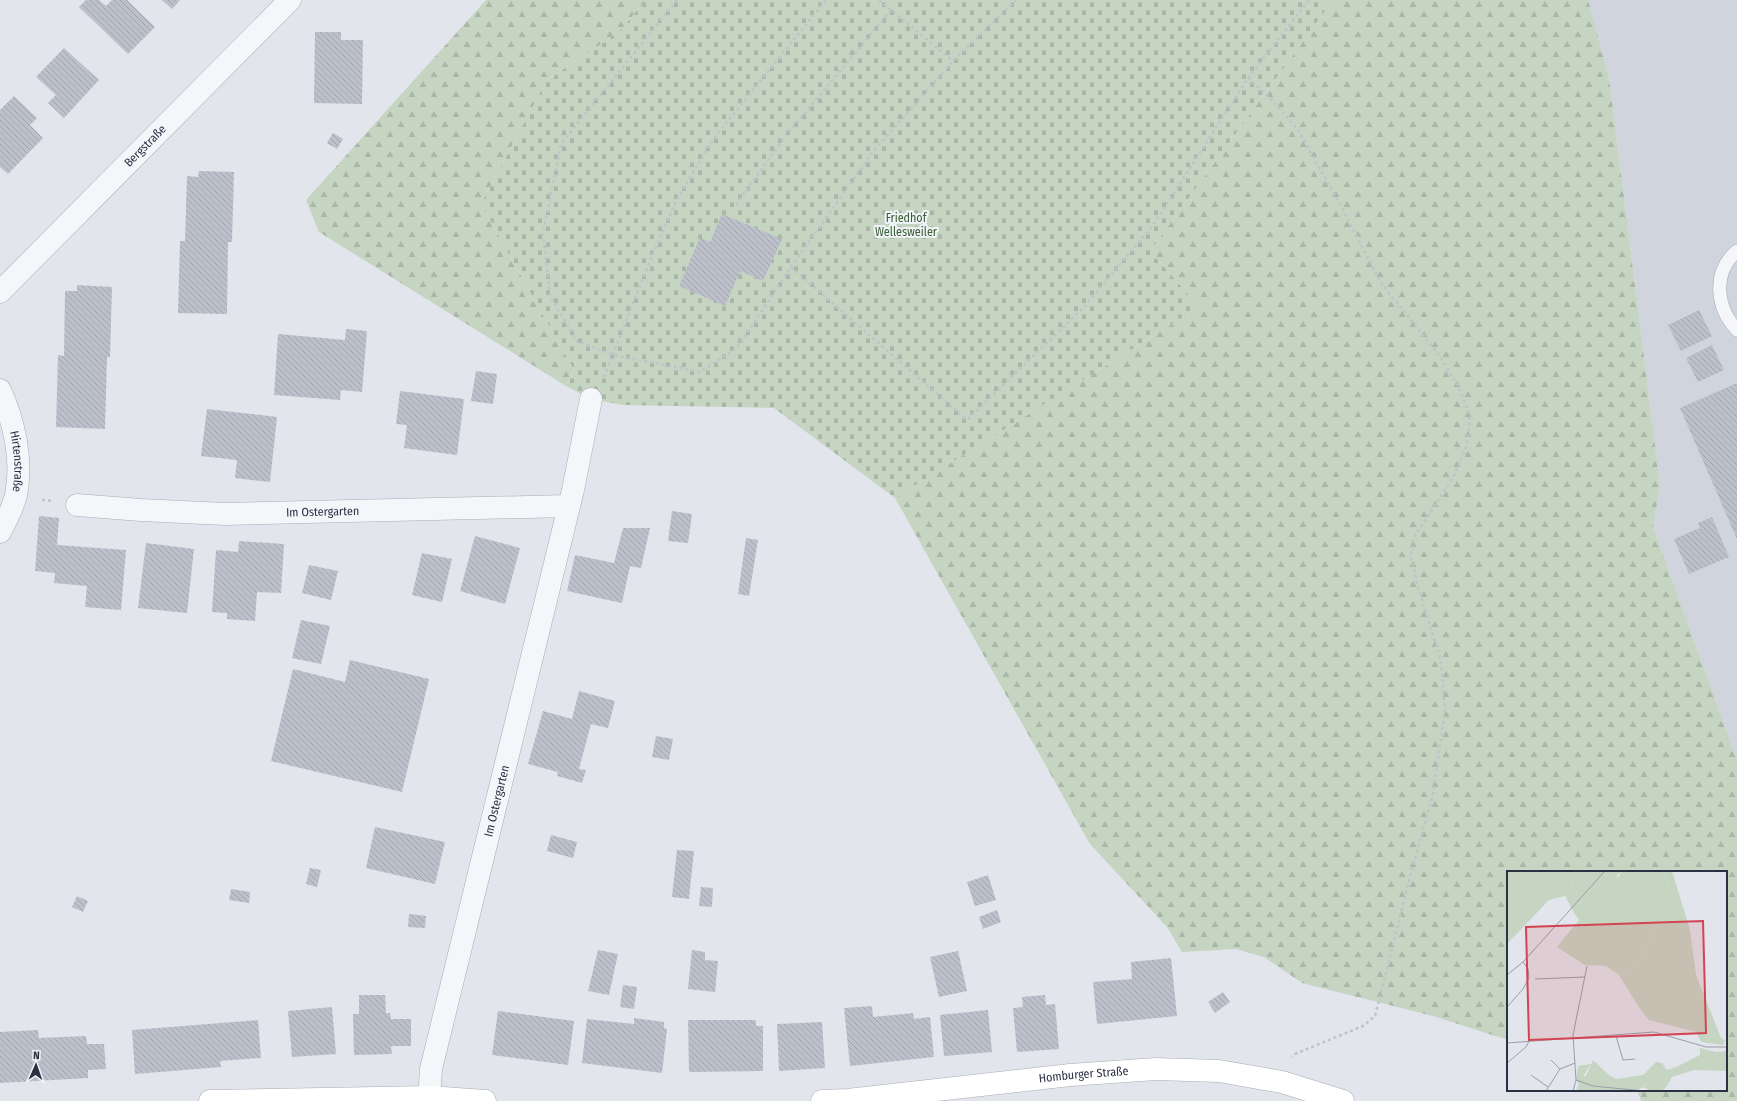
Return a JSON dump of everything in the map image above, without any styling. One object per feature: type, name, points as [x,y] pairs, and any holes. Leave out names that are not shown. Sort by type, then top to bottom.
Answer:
[{"type":"main road","name":"Homburger Straße","points":[[822,1101],[848,1100],[1070,1075],[1156,1069],[1219,1070],[1282,1082],[1343,1101]]},
{"type":"main road","points":[[210,1101],[429,1099],[485,1101]]},
{"type":"street","name":"Bergstraße","points":[[0,292],[290,0]]},
{"type":"street","name":"Hirtenstraße","points":[[0,390],[9,410],[18,458],[16,496],[0,532]]},
{"type":"street","name":"Im Ostergarten","points":[[429,1099],[432,1069],[568,506],[591,399]]},
{"type":"street","name":"Im Ostergarten","points":[[77,505],[225,514],[568,506]]},
{"type":"lane","points":[[1737,251],[1732,255],[1722,270],[1719,287],[1720,304],[1728,321],[1737,330]]},
{"type":"path","points":[[678,0],[561,144],[543,233],[550,296],[577,341],[613,355],[700,372],[737,348],[791,267],[872,153],[952,61],[1016,0]]},
{"type":"path","points":[[591,399],[606,374],[647,268],[676,201],[714,138],[826,0]]},
{"type":"path","points":[[879,0],[952,61]]},
{"type":"path","points":[[791,267],[967,420],[1084,307],[1154,224],[1248,78],[1309,0]]},
{"type":"path","points":[[736,205],[784,138],[891,10]]},
{"type":"path","points":[[1248,78],[1271,99],[1298,130],[1340,204],[1381,284],[1436,351],[1458,385],[1470,415],[1467,445],[1454,476],[1413,539],[1411,557],[1418,587],[1441,661],[1446,711],[1432,798],[1412,865],[1375,1016],[1363,1026],[1295,1054],[1288,1062],[1282,1082]]},
{"type":"path","points":[[16,496],[77,505]]},
{"type":"shaded area","points":[[1588,0],[1737,0],[1737,760],[1653,527],[1660,485],[1609,77]]},
{"type":"green space","points":[[486,0],[646,0],[618,33],[547,80],[481,204],[574,370],[566,386],[319,232],[306,200]]},
{"type":"green space","name":"Friedhof Wellesweiler","points":[[646,0],[1333,0],[1150,251],[1199,307],[895,498],[774,408],[623,405],[591,399],[566,386],[574,370],[481,204],[547,80],[618,33]]},
{"type":"green space","points":[[1333,0],[1588,0],[1609,77],[1660,485],[1653,527],[1737,760],[1737,1101],[1641,1101],[1637,1091],[1727,1091],[1727,871],[1507,871],[1507,1040],[1433,1016],[1302,983],[1264,957],[1236,949],[1182,952],[1167,927],[1090,844],[895,498],[1199,307],[1150,251]]},
{"type":"building","points":[[86,0],[99,0],[106,6],[112,0],[127,0],[155,27],[128,54],[79,7]]},
{"type":"building","points":[[162,0],[180,0],[172,9]]},
{"type":"building","points":[[315,32],[341,32],[341,40],[363,40],[362,104],[314,103]]},
{"type":"building","points":[[64,48],[99,80],[64,118],[48,103],[56,95],[36,77]]},
{"type":"building","points":[[14,96],[37,118],[30,125],[43,138],[8,174],[0,167],[0,110]]},
{"type":"building","points":[[333,133],[343,139],[337,149],[327,143]]},
{"type":"building","points":[[199,171],[234,172],[232,242],[228,242],[227,314],[178,313],[180,241],[185,241],[187,176],[198,177]]},
{"type":"building","points":[[722,214],[782,239],[763,281],[740,271],[725,306],[679,286],[700,238],[710,242]]},
{"type":"building","points":[[77,285],[112,287],[110,357],[107,357],[105,429],[56,427],[58,355],[64,356],[65,291],[77,291]]},
{"type":"building","points":[[1699,310],[1712,336],[1681,351],[1668,325]]},
{"type":"building","points":[[346,329],[367,331],[362,392],[341,390],[340,400],[274,395],[278,334],[345,340]]},
{"type":"building","points":[[1712,345],[1724,370],[1698,382],[1686,358]]},
{"type":"building","points":[[476,371],[497,374],[493,404],[471,401]]},
{"type":"building","points":[[1737,383],[1737,539],[1680,408]]},
{"type":"building","points":[[400,391],[464,399],[457,455],[404,448],[407,425],[396,424]]},
{"type":"building","points":[[207,409],[277,417],[270,482],[235,478],[237,460],[201,456]]},
{"type":"building","points":[[672,511],[692,514],[688,543],[668,541]]},
{"type":"building","points":[[39,516],[59,518],[57,545],[126,550],[121,610],[85,607],[87,586],[54,583],[55,573],[35,571]]},
{"type":"building","points":[[1712,517],[1729,557],[1689,574],[1674,539],[1700,528],[1698,523]]},
{"type":"building","points":[[623,528],[650,528],[641,568],[630,566],[622,603],[567,591],[575,555],[614,563]]},
{"type":"building","points":[[475,536],[520,548],[505,604],[460,591]]},
{"type":"building","points":[[746,538],[758,540],[749,596],[738,594]]},
{"type":"building","points":[[239,541],[284,544],[281,593],[257,592],[255,621],[227,619],[227,613],[212,612],[216,550],[238,552]]},
{"type":"building","points":[[146,543],[194,549],[187,613],[138,608]]},
{"type":"building","points":[[422,553],[452,559],[442,602],[412,595]]},
{"type":"building","points":[[309,565],[338,571],[331,600],[302,593]]},
{"type":"building","points":[[301,620],[330,626],[321,664],[292,658]]},
{"type":"building","points":[[350,660],[429,679],[402,792],[271,761],[293,669],[345,682]]},
{"type":"building","points":[[579,691],[615,701],[608,728],[591,724],[579,769],[586,770],[582,783],[557,776],[558,772],[528,764],[543,711],[572,719]]},
{"type":"building","points":[[656,736],[673,739],[669,760],[652,757]]},
{"type":"building","points":[[375,827],[445,842],[435,884],[366,868]]},
{"type":"building","points":[[551,835],[577,842],[573,858],[547,851]]},
{"type":"building","points":[[677,850],[694,851],[689,899],[672,897]]},
{"type":"building","points":[[310,868],[321,870],[317,887],[306,884]]},
{"type":"building","points":[[988,875],[996,900],[975,906],[967,882]]},
{"type":"building","points":[[701,887],[713,888],[712,907],[699,906]]},
{"type":"building","points":[[231,889],[250,892],[249,903],[229,900]]},
{"type":"building","points":[[77,896],[88,901],[83,912],[72,907]]},
{"type":"building","points":[[997,910],[1001,922],[983,929],[979,917]]},
{"type":"building","points":[[409,914],[426,916],[425,928],[408,927]]},
{"type":"building","points":[[598,950],[618,954],[609,995],[588,991]]},
{"type":"building","points":[[692,950],[705,952],[705,960],[718,961],[715,992],[688,989]]},
{"type":"building","points":[[958,951],[967,991],[939,997],[930,957]]},
{"type":"building","points":[[1171,958],[1177,1016],[1097,1024],[1093,982],[1132,979],[1131,962]]},
{"type":"building","points":[[623,985],[637,987],[634,1009],[620,1007]]},
{"type":"building","points":[[1223,992],[1230,1002],[1215,1013],[1208,1002]]},
{"type":"building","points":[[359,995],[385,995],[386,1013],[390,1013],[391,1019],[411,1019],[411,1046],[391,1046],[392,1054],[354,1055],[353,1014],[359,1014]]},
{"type":"building","points":[[1045,995],[1046,1005],[1055,1004],[1059,1049],[1017,1052],[1013,1008],[1023,1007],[1022,997]]},
{"type":"building","points":[[872,1006],[873,1017],[913,1013],[914,1019],[930,1017],[934,1057],[850,1066],[844,1008]]},
{"type":"building","points":[[332,1007],[336,1054],[292,1057],[288,1011]]},
{"type":"building","points":[[988,1010],[992,1052],[944,1056],[940,1015]]},
{"type":"building","points":[[498,1011],[574,1021],[568,1065],[492,1055]]},
{"type":"building","points":[[634,1018],[664,1022],[664,1028],[667,1029],[662,1073],[582,1063],[587,1019],[634,1024]]},
{"type":"building","points":[[258,1020],[261,1058],[220,1061],[221,1067],[135,1074],[132,1030]]},
{"type":"building","points":[[688,1020],[756,1020],[756,1026],[763,1026],[763,1071],[689,1072]]},
{"type":"building","points":[[822,1022],[825,1068],[779,1071],[777,1024]]},
{"type":"building","points":[[38,1030],[39,1038],[86,1036],[87,1044],[104,1044],[106,1069],[88,1070],[88,1078],[0,1083],[0,1032]]}]
